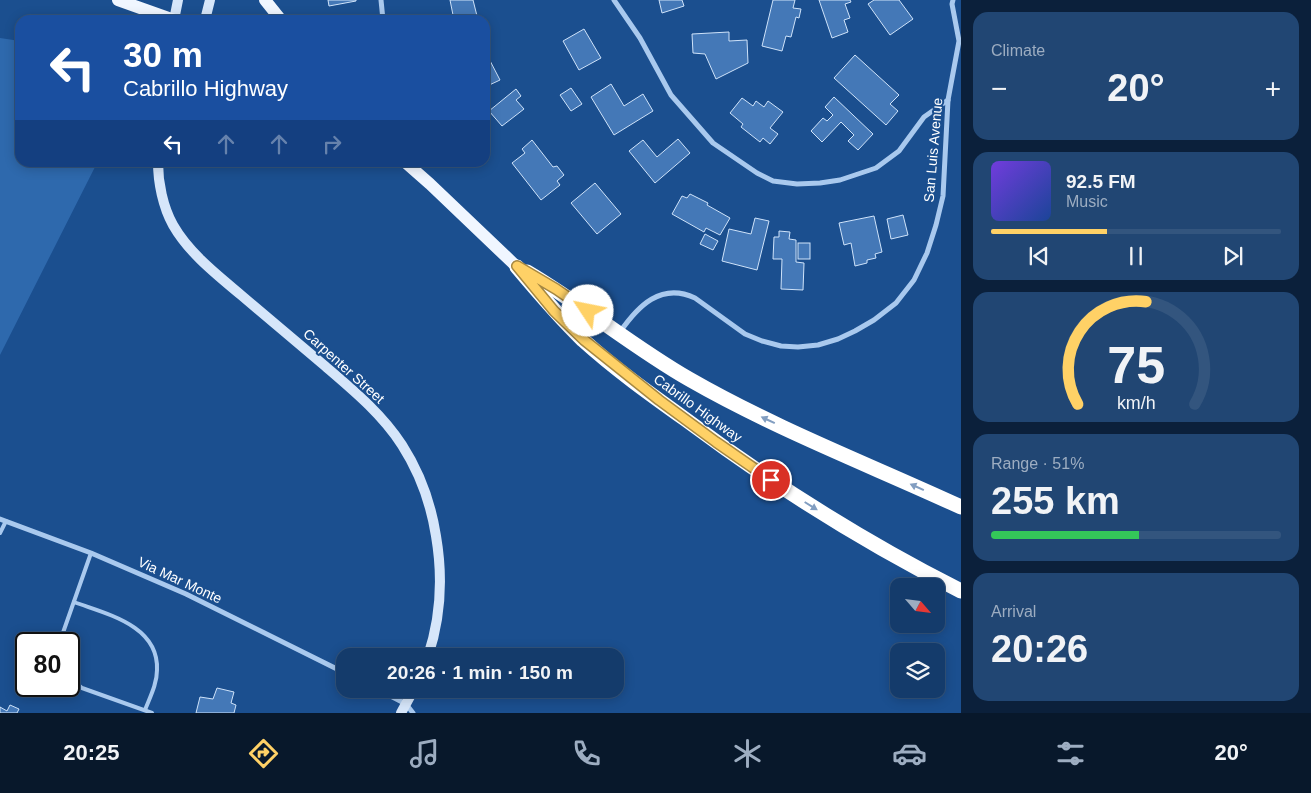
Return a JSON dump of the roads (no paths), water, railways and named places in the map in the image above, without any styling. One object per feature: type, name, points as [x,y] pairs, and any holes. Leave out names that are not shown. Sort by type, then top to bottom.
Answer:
[{"type":"highway","name":"Cabrillo Highway","points":[[517,266],[556,289],[654,358],[725,399],[798,434],[961,506]]},
{"type":"highway","name":"Cabrillo Highway","points":[[517,266],[554,311],[584,340],[648,392],[716,442],[834,520],[961,591]]},
{"type":"main road","points":[[118,0],[160,15]]},
{"type":"main road","points":[[265,0],[277,15]]},
{"type":"main road","name":"Cabrillo Highway","points":[[410,167],[517,266]]},
{"type":"street","points":[[175,15],[178,0]]},
{"type":"street","points":[[206,15],[210,0]]},
{"type":"street","points":[[382,0],[383,15]]},
{"type":"street","points":[[614,0],[640,38],[671,95],[713,143],[757,173],[773,181],[797,184],[820,183],[840,180],[876,168],[899,152],[924,117],[948,100]]},
{"type":"street","name":"San Luis Avenue","points":[[619,334],[628,320],[646,303],[667,292],[686,294],[695,298],[745,334],[781,346],[798,347],[818,345],[855,331],[874,320],[896,303],[914,280],[927,253],[943,196],[948,100],[960,42],[952,1]]},
{"type":"street","name":"Carpenter Street","points":[[158,167],[159,182],[166,210],[172,223],[189,248],[224,281],[358,394],[384,421],[401,444],[415,468],[426,494],[434,523],[440,558],[440,596],[434,639],[431,648]]},
{"type":"street","name":"Via Mar Monte","points":[[3,520],[91,553],[186,594],[336,669]]},
{"type":"street","points":[[389,698],[413,713]]},
{"type":"lane","points":[[0,533],[3,520]]},
{"type":"lane","points":[[63,632],[91,553]]},
{"type":"lane","points":[[74,602],[128,623],[141,632],[150,642],[156,654],[158,670],[155,685],[145,710]]},
{"type":"lane","points":[[80,686],[152,713]]}]
